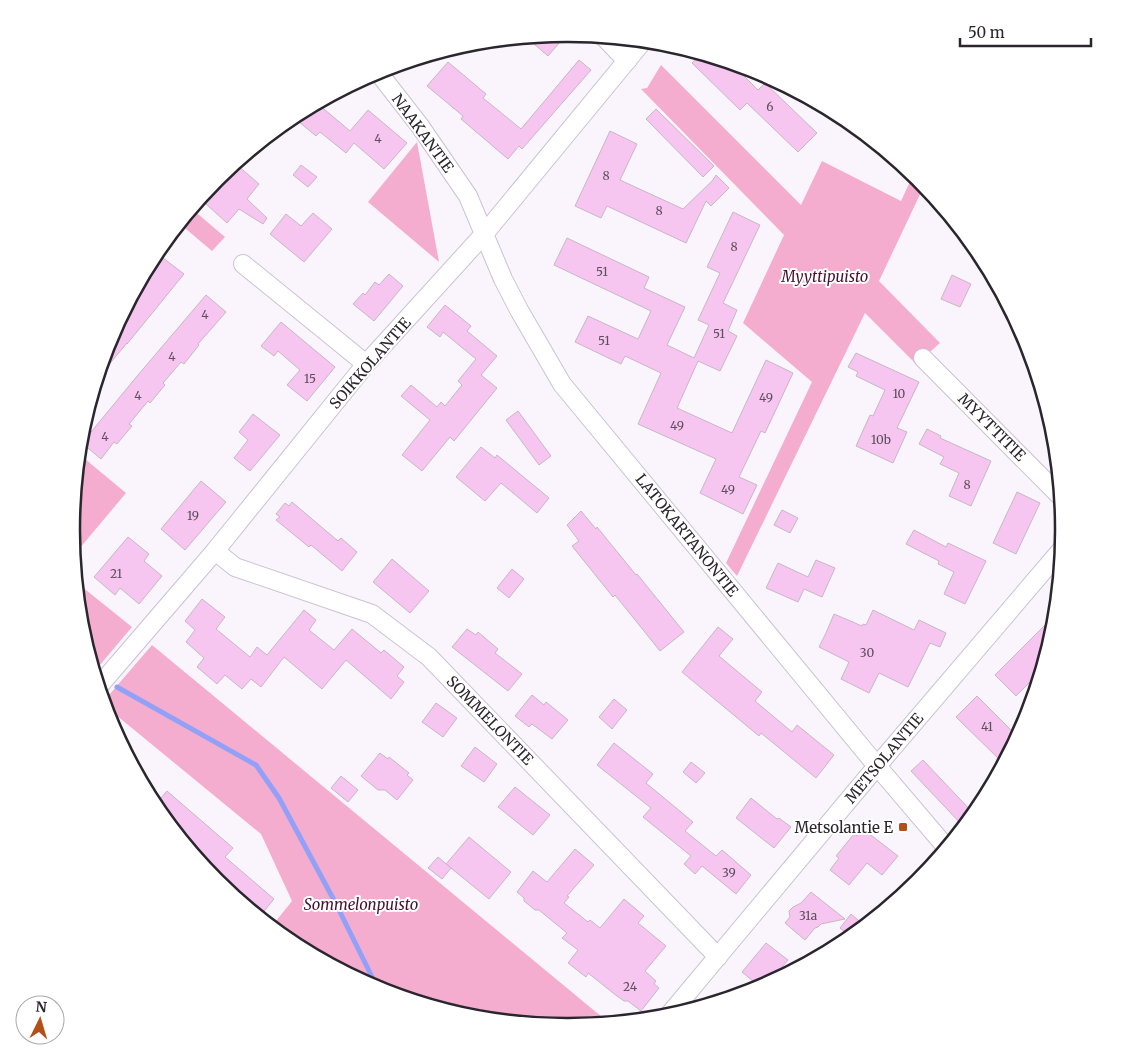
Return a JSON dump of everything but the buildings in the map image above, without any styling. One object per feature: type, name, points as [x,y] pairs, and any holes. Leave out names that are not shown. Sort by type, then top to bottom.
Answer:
[{"type":"street","points":[[612,45],[627,61]]},
{"type":"street","name":"SOIKKOLANTIE","points":[[104,680],[215,552],[366,364],[484,234],[637,48]]},
{"type":"street","name":"NAAKANTIE","points":[[383,79],[420,126],[468,196]]},
{"type":"street","name":"LATOKARTANONTIE","points":[[468,196],[503,280],[562,384],[942,842]]},
{"type":"street","points":[[243,264],[366,364]]},
{"type":"street","name":"MYYTTITIE","points":[[923,358],[1053,489]]},
{"type":"street","name":"SOMMELONTIE","points":[[215,552],[234,567],[372,614],[429,657],[718,957]]},
{"type":"street","name":"METSOLANTIE","points":[[679,1004],[877,766],[1054,558]]},
{"type":"green space","name":"Myyttipuisto","points":[[661,65],[801,205],[822,161],[901,201],[909,183],[920,194],[879,281],[940,343],[915,363],[865,313],[737,576],[726,563],[812,382],[743,323],[784,235],[641,89],[647,88]]},
{"type":"green space","points":[[417,142],[439,262],[368,202]]},
{"type":"green space","points":[[197,213],[225,237],[212,251],[185,228]]},
{"type":"green space","points":[[85,459],[126,493],[81,547],[81,498]]},
{"type":"green space","points":[[83,588],[132,627],[100,665],[89,625]]},
{"type":"green space","name":"Sommelonpuisto","points":[[152,645],[601,1016],[568,1018],[536,1016],[472,1008],[441,1001],[411,992],[352,967],[297,935],[276,921],[292,901],[261,834],[116,715],[109,695]]},
{"type":"waterway","points":[[117,687],[256,765],[279,798],[335,902],[371,976]]},
{"type":"place","name":"Metsolantie E","points":[[903,827]]}]
